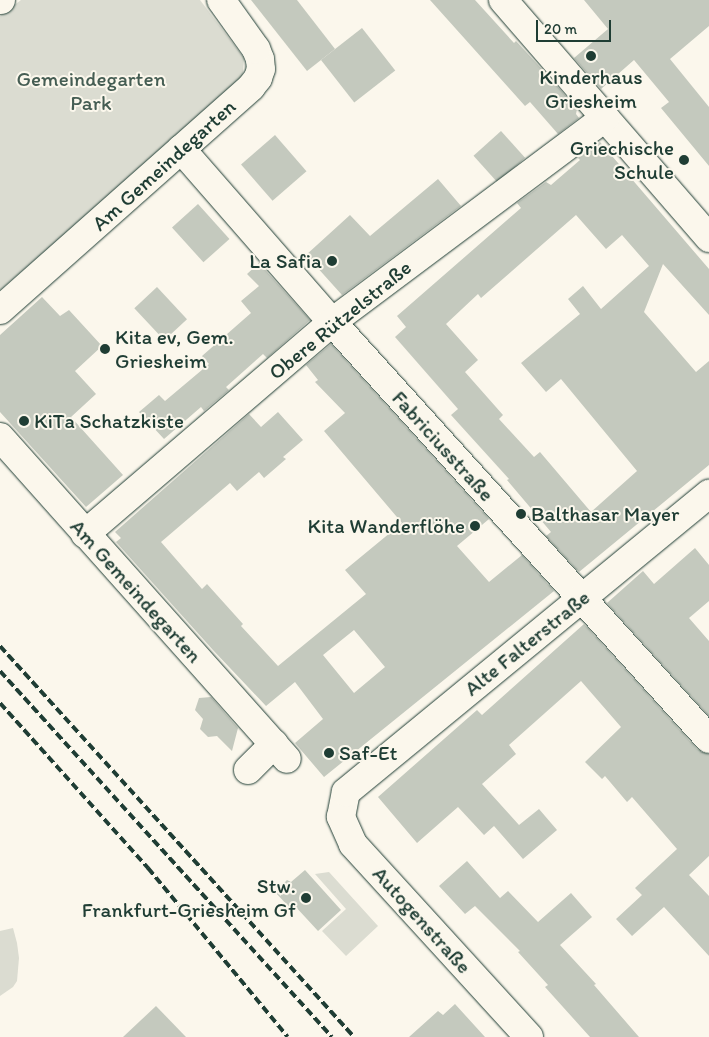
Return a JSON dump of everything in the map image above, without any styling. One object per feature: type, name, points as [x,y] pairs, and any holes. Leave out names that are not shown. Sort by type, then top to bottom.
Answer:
[{"type":"street","name":"Am Gemeindegarten","points":[[0,310],[252,87],[261,69],[260,59],[256,49],[221,0]]},
{"type":"street","points":[[503,0],[709,238]]},
{"type":"street","name":"Obere Rützelstraße","points":[[85,534],[332,322],[606,118]]},
{"type":"street","name":"Fabriciusstraße","points":[[181,149],[332,322],[709,740]]},
{"type":"street","name":"Am Gemeindegarten","points":[[0,437],[280,752],[248,770]]},
{"type":"street","name":"Alte Falterstraße","points":[[346,792],[709,494]]},
{"type":"street","name":"Autogenstraße","points":[[346,792],[341,817],[353,844],[529,1037]]},
{"type":"green space","name":"Gemeindegarten Park","points":[[21,0],[200,0],[244,58],[242,82],[0,290],[0,16]]},
{"type":"green space","points":[[329,872],[378,926],[346,956],[322,931],[346,909],[315,874]]},
{"type":"green space","points":[[13,928],[19,958],[17,981],[13,987],[0,996],[0,931]]},
{"type":"building","points":[[251,0],[297,0],[335,49],[307,71]]},
{"type":"building","points":[[430,0],[475,0],[514,43],[516,41],[550,78],[577,109],[576,114],[579,118],[558,134],[530,102],[525,106]]},
{"type":"building","points":[[584,0],[709,0],[709,26],[670,59],[709,107],[709,166],[661,108],[669,102],[634,60],[601,89],[574,58],[608,29]]},
{"type":"building","points":[[362,28],[395,71],[354,103],[321,60]]},
{"type":"building","points":[[501,131],[525,158],[498,183],[474,156]]},
{"type":"building","points":[[275,135],[306,171],[273,201],[241,165]]},
{"type":"building","points":[[600,142],[709,269],[709,315],[663,264],[644,312],[696,372],[709,361],[709,465],[579,572],[546,536],[551,532],[507,480],[509,479],[451,415],[458,409],[395,337],[406,327],[397,316],[521,208],[517,203],[546,182],[551,185],[580,160],[578,158]],"holes":[[[576,215],[606,249],[622,235],[649,266],[601,309],[583,286],[568,299],[580,314],[521,363],[546,392],[561,379],[637,471],[591,512],[540,452],[534,457],[499,419],[503,415],[465,372],[478,360],[446,324],[478,294],[481,298]]]},
{"type":"building","points":[[438,179],[461,206],[342,295],[306,255],[350,215],[370,236]]},
{"type":"building","points":[[198,204],[229,239],[203,262],[172,227]]},
{"type":"building","points":[[259,263],[310,320],[267,358],[263,354],[226,387],[229,390],[204,411],[201,407],[164,439],[139,412],[159,395],[165,401],[209,364],[202,356],[251,313],[241,301],[259,286],[247,274]]},
{"type":"building","points":[[157,287],[187,319],[164,340],[134,308]]},
{"type":"building","points":[[42,297],[60,316],[69,310],[102,346],[75,371],[96,394],[71,417],[123,475],[86,507],[0,412],[0,335]]},
{"type":"building","points":[[331,344],[489,519],[457,546],[489,582],[522,555],[554,591],[324,777],[295,743],[323,719],[295,682],[266,706],[116,542],[121,538],[115,532],[249,414],[261,427],[278,412],[303,440],[283,457],[286,459],[264,478],[259,472],[237,491],[230,483],[161,542],[202,589],[207,584],[243,624],[241,626],[278,666],[366,594],[345,570],[402,523],[324,431],[345,413],[315,382],[318,380],[306,365]],"holes":[[[354,630],[385,667],[354,693],[323,655]]]},
{"type":"building","points":[[695,548],[709,565],[709,601],[689,618],[709,641],[709,716],[607,603],[643,571],[654,584]]},
{"type":"building","points":[[584,624],[697,749],[709,754],[709,856],[689,875],[709,896],[709,956],[664,907],[632,936],[616,919],[642,895],[635,888],[677,849],[632,797],[627,802],[605,776],[602,779],[585,762],[621,727],[581,681],[509,745],[516,754],[482,784],[519,825],[539,809],[557,830],[523,859],[494,826],[484,835],[458,807],[417,843],[378,797],[477,710],[482,715]]},
{"type":"building","points":[[211,697],[238,728],[232,751],[217,736],[208,737],[200,729],[203,719],[195,710],[199,698]]},
{"type":"building","points":[[467,861],[500,898],[508,891],[538,922],[571,893],[592,917],[560,945],[596,984],[594,985],[639,1037],[590,1037],[545,987],[548,985],[518,952],[520,951],[475,906],[465,914],[439,886]]},
{"type":"building","name":"Stw. Frankfurt-Griesheim Gf","points":[[305,870],[341,910],[318,931],[294,905],[289,907],[275,892],[287,880],[291,882]]},
{"type":"building","points":[[455,1004],[485,1037],[409,1037],[438,1011],[443,1015]]},
{"type":"building","points":[[156,1006],[186,1037],[123,1037]]},
{"type":"railway","points":[[0,646],[354,1037]]},
{"type":"railway","points":[[0,671],[332,1037]]},
{"type":"railway","points":[[0,703],[148,868],[288,1037]]},
{"type":"place","name":"Kinderhaus Griesheim","points":[[591,56]]},
{"type":"place","name":"Griechische Schule","points":[[684,160]]},
{"type":"place","name":"La Safia","points":[[332,261]]},
{"type":"place","name":"Kita ev, Gem. Griesheim","points":[[105,349]]},
{"type":"place","name":"KiTa Schatzkiste","points":[[24,421]]},
{"type":"place","name":"Balthasar Mayer","points":[[521,514]]},
{"type":"place","name":"Kita Wanderflöhe","points":[[475,526]]},
{"type":"place","name":"Saf-Et","points":[[329,753]]},
{"type":"place","name":"Stw. Frankfurt-Griesheim Gf","points":[[306,898]]}]
